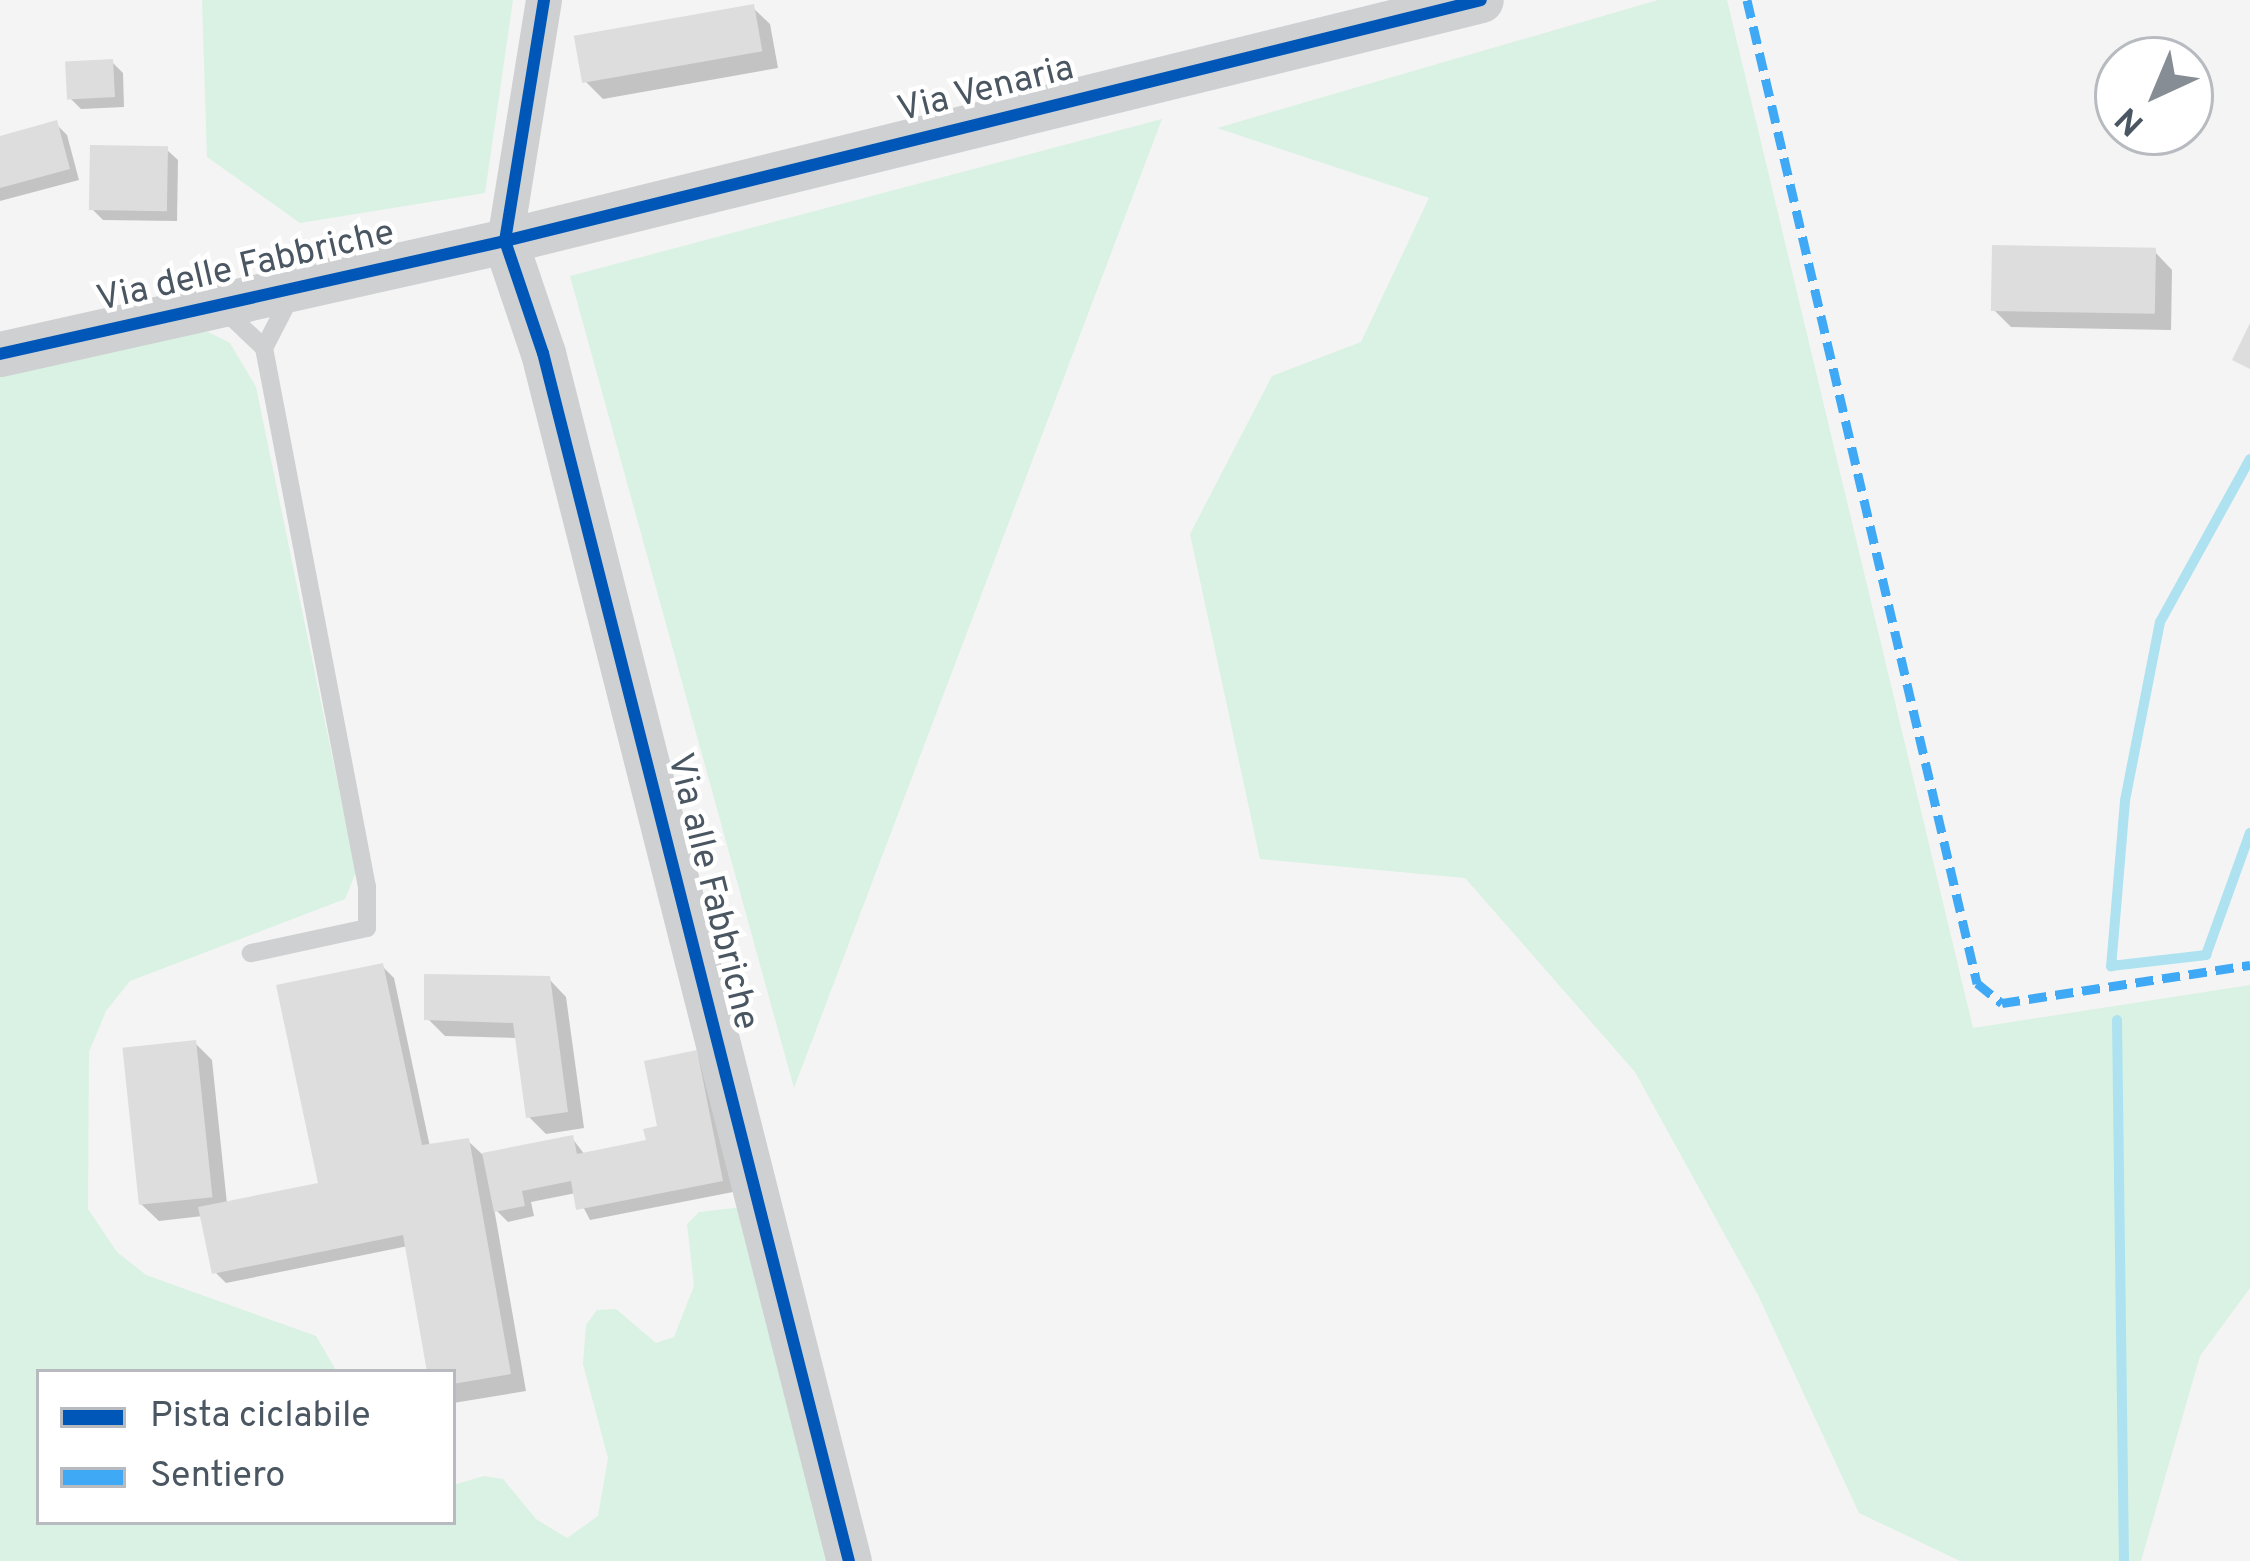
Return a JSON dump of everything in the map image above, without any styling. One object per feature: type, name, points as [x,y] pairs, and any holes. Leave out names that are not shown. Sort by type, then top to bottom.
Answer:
[{"type":"street","points":[[505,241],[544,0]]},
{"type":"street","name":"Via Venaria","points":[[505,241],[1481,0]]},
{"type":"street","name":"Via delle Fabbriche","points":[[0,354],[505,241]]},
{"type":"street","name":"Via alle Fabbriche","points":[[505,241],[543,353],[849,1561]]},
{"type":"lane","points":[[264,348],[296,287]]},
{"type":"lane","points":[[218,304],[264,348],[367,887],[368,928],[251,953]]},
{"type":"green space","points":[[202,0],[513,0],[485,193],[300,223],[207,157]]},
{"type":"green space","points":[[1658,0],[1727,0],[1973,1028],[2250,985],[2250,1288],[2200,1356],[2141,1561],[1960,1561],[1859,1513],[1758,1295],[1635,1072],[1465,878],[1260,859],[1190,534],[1272,376],[1361,342],[1429,198],[1217,128]]},
{"type":"green space","points":[[1162,119],[794,1088],[570,276]]},
{"type":"green space","points":[[198,327],[230,343],[256,387],[356,872],[345,899],[130,981],[106,1011],[89,1052],[88,1209],[117,1252],[146,1275],[316,1336],[335,1369],[36,1369],[36,1525],[456,1525],[456,1484],[484,1476],[503,1479],[536,1519],[567,1538],[598,1516],[608,1458],[583,1364],[586,1325],[597,1310],[616,1309],[656,1343],[674,1337],[694,1286],[687,1224],[699,1212],[743,1207],[833,1561],[0,1561],[0,377]]},
{"type":"building","points":[[754,4],[762,51],[582,83],[574,36]]},
{"type":"building","points":[[113,59],[115,97],[67,99],[65,62]]},
{"type":"building","points":[[57,120],[70,169],[0,188],[0,136]]},
{"type":"building","points":[[90,145],[168,146],[167,211],[89,210]]},
{"type":"building","points":[[1992,245],[2156,248],[2155,314],[1991,311]]},
{"type":"building","points":[[2250,323],[2250,369],[2232,360]]},
{"type":"building","points":[[383,963],[422,1145],[469,1138],[511,1374],[456,1383],[456,1369],[426,1369],[403,1235],[212,1274],[198,1207],[318,1183],[276,985]]},
{"type":"building","points":[[424,974],[550,976],[568,1112],[526,1118],[513,1023],[424,1020]]},
{"type":"building","points":[[196,1040],[213,1197],[139,1205],[122,1048]]},
{"type":"building","points":[[697,1050],[723,1181],[576,1210],[571,1181],[522,1191],[525,1206],[494,1212],[482,1153],[573,1135],[577,1154],[646,1140],[643,1129],[657,1126],[644,1061]]},
{"type":"waterway","points":[[2250,459],[2160,622],[2125,801],[2111,966],[2206,955],[2250,833]]},
{"type":"waterway","points":[[2117,1020],[2124,1561]]},
{"type":"marked path","points":[[1747,0],[1977,983],[2002,1003],[2250,965]]},
{"type":"cycle path","points":[[544,0],[505,241],[543,353],[849,1561]]},
{"type":"cycle path","points":[[0,354],[505,241],[1481,0]]}]
